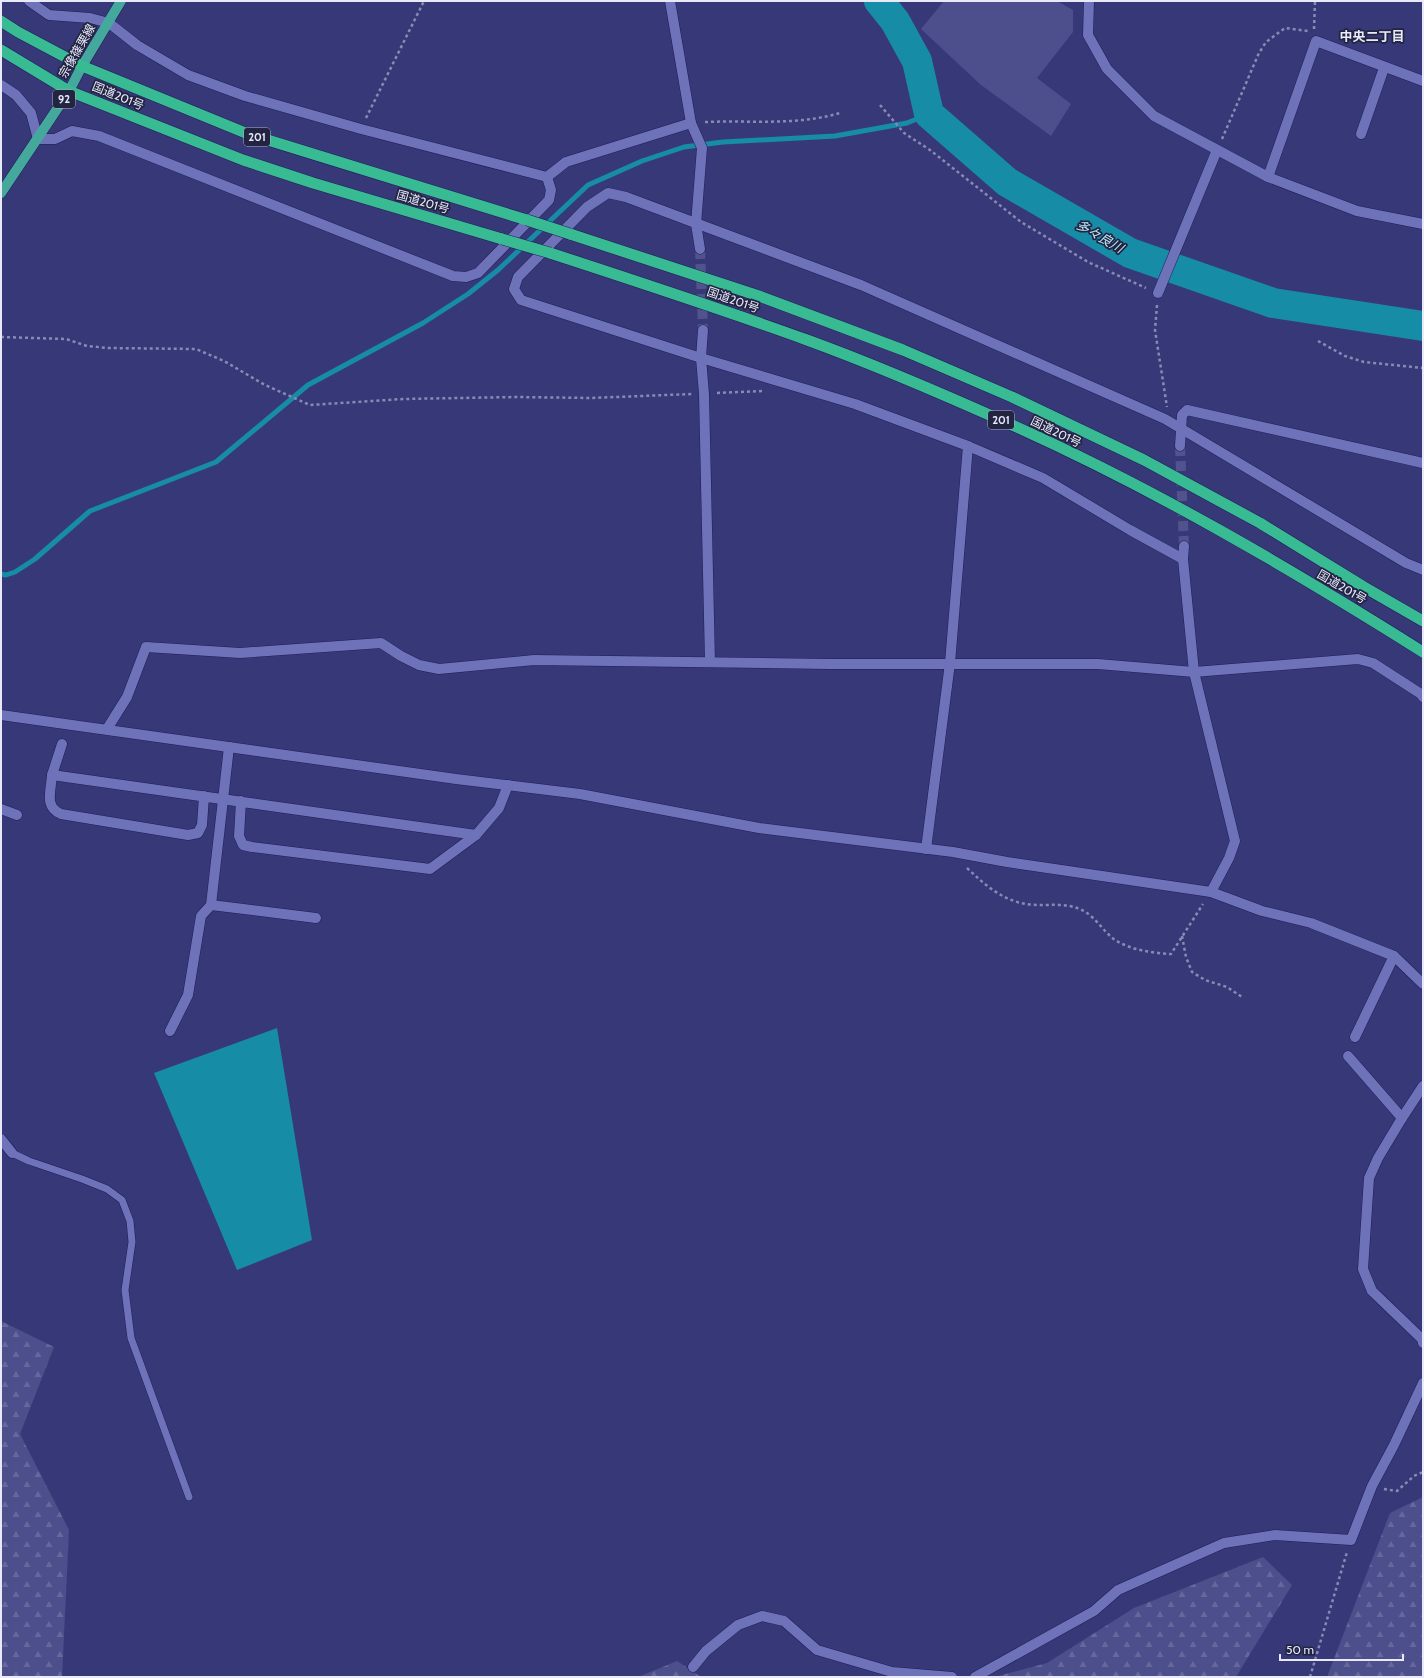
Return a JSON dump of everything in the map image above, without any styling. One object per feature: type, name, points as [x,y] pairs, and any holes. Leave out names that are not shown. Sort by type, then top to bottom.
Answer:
[{"type":"highway","name":"国道201号","points":[[1,21],[18,32],[82,66],[248,134],[527,220],[759,296],[903,350],[1012,397],[1144,460],[1254,519],[1364,587],[1423,621]]},
{"type":"highway","name":"国道201号","points":[[1,50],[69,91],[243,160],[313,183],[550,253],[682,296],[807,340],[904,378],[1014,426],[1121,478],[1354,609],[1423,652]]},
{"type":"main road","name":"宗像篠栗線","points":[[1,193],[69,91],[82,66],[121,1]]},
{"type":"street","points":[[29,1],[49,15],[90,18],[109,23],[137,45],[188,75],[245,96],[361,129],[547,177]]},
{"type":"street","points":[[670,1],[692,126],[702,148],[696,224],[700,249]]},
{"type":"street","points":[[1089,1],[1088,35],[1107,69],[1154,116],[1268,177],[1357,212],[1423,224]]},
{"type":"street","points":[[1268,177],[1316,41],[1384,68],[1423,81]]},
{"type":"street","points":[[1361,134],[1384,68]]},
{"type":"street","points":[[1,85],[16,95],[31,113],[38,139],[55,140],[72,131],[99,136],[453,276],[460,277],[478,273],[549,200],[551,190],[547,177]]},
{"type":"street","points":[[547,177],[566,162],[692,126]]},
{"type":"street","points":[[1158,293],[1217,150]]},
{"type":"street","points":[[1183,559],[1130,530],[1043,478],[968,446],[855,404],[701,358],[521,300],[514,289],[518,277],[587,207],[608,194],[626,197],[861,285],[1165,419],[1406,563],[1423,570]]},
{"type":"street","points":[[703,330],[701,358],[704,394],[710,662]]},
{"type":"street","points":[[1180,446],[1180,427],[1182,416],[1187,410],[1423,463]]},
{"type":"street","points":[[926,849],[950,663],[968,446]]},
{"type":"street","points":[[1184,546],[1183,559],[1194,672],[1235,841],[1229,858],[1211,892]]},
{"type":"street","points":[[107,729],[127,696],[146,647],[240,653],[381,643],[419,665],[439,669],[534,660],[829,664],[1098,664],[1194,672],[1358,659],[1373,663],[1421,694],[1423,697]]},
{"type":"street","points":[[1,716],[107,729],[229,747],[580,794],[759,828],[953,852],[1007,862],[1211,892],[1262,911],[1311,923],[1394,956],[1423,984]]},
{"type":"street","points":[[62,744],[52,775],[50,806],[54,811],[61,814],[188,835],[198,833],[202,825],[204,796]]},
{"type":"street","points":[[170,1032],[188,995],[201,916],[211,905],[229,747]]},
{"type":"street","points":[[52,775],[476,835]]},
{"type":"street","points":[[241,801],[239,836],[243,845],[430,868],[476,835],[499,808],[508,785]]},
{"type":"street","points":[[1,809],[17,815]]},
{"type":"street","points":[[211,905],[316,918]]},
{"type":"street","points":[[1355,1037],[1394,956]]},
{"type":"street","points":[[1348,1056],[1402,1118]]},
{"type":"street","points":[[1423,1086],[1378,1158],[1369,1178],[1363,1269],[1372,1290],[1422,1340],[1423,1343]]},
{"type":"street","points":[[1,1139],[12,1153]]},
{"type":"street","points":[[974,1677],[1094,1611],[1118,1590],[1224,1543],[1275,1535],[1351,1540],[1373,1484],[1394,1445],[1423,1383]]},
{"type":"street","points":[[693,1667],[706,1652],[738,1625],[762,1616],[784,1621],[817,1650],[892,1672],[952,1677]]},
{"type":"lane","points":[[12,1153],[29,1161],[107,1189],[122,1200],[130,1221],[132,1242],[125,1290],[131,1338],[189,1497]]},
{"type":"path","points":[[361,129],[424,1]]},
{"type":"path","points":[[1217,150],[1259,53],[1266,42],[1285,28],[1314,32],[1315,1]]},
{"type":"path","points":[[880,105],[904,133],[930,150],[1022,222],[1088,262],[1158,293],[1155,330],[1167,403],[1165,419]]},
{"type":"path","points":[[692,126],[740,120],[791,122],[824,118],[840,113]]},
{"type":"path","points":[[1,337],[66,339],[87,346],[108,348],[196,350],[224,362],[265,385],[310,405],[403,399],[516,397],[591,398],[772,391]]},
{"type":"path","points":[[1318,341],[1345,356],[1364,362],[1423,368]]},
{"type":"path","points":[[953,852],[983,884],[1003,897],[1027,904],[1071,906],[1084,911],[1115,939],[1135,949],[1155,953],[1171,954],[1211,892]]},
{"type":"path","points":[[1182,936],[1186,957],[1192,972],[1205,980],[1227,987],[1242,997]]},
{"type":"path","points":[[1373,1484],[1388,1490],[1397,1491],[1414,1476],[1423,1472]]},
{"type":"path","points":[[1310,1677],[1351,1540]]},
{"type":"green space","points":[[944,1],[1057,1],[1073,10],[1073,32],[1037,78],[1071,104],[1051,136],[981,85],[921,29]]},
{"type":"green space","points":[[1,1321],[54,1347],[20,1434],[69,1530],[62,1677],[1,1677]]},
{"type":"green space","points":[[1423,1497],[1423,1677],[1327,1677],[1390,1513]]},
{"type":"green space","points":[[1263,1557],[1292,1585],[1236,1677],[994,1677],[1047,1663],[1134,1608]]},
{"type":"green space","points":[[677,1661],[701,1677],[638,1677]]},
{"type":"shaded area","points":[[277,1028],[312,1240],[237,1270],[154,1073]]},
{"type":"waterway","name":"多々良川","points":[[879,1],[895,21],[917,61],[929,114],[1007,182],[1130,253],[1273,303],[1423,326]]},
{"type":"waterway","points":[[1,574],[6,575],[15,572],[35,559],[90,511],[216,462],[308,385],[423,323],[468,294],[498,270],[588,185],[642,161],[684,147],[723,142],[835,136],[907,123],[929,114]]},
{"type":"tunnel","points":[[700,249],[703,330]]},
{"type":"tunnel","points":[[1180,446],[1184,546]]},
{"type":"district","name":"中央二丁目","points":[[1372,36]]}]
